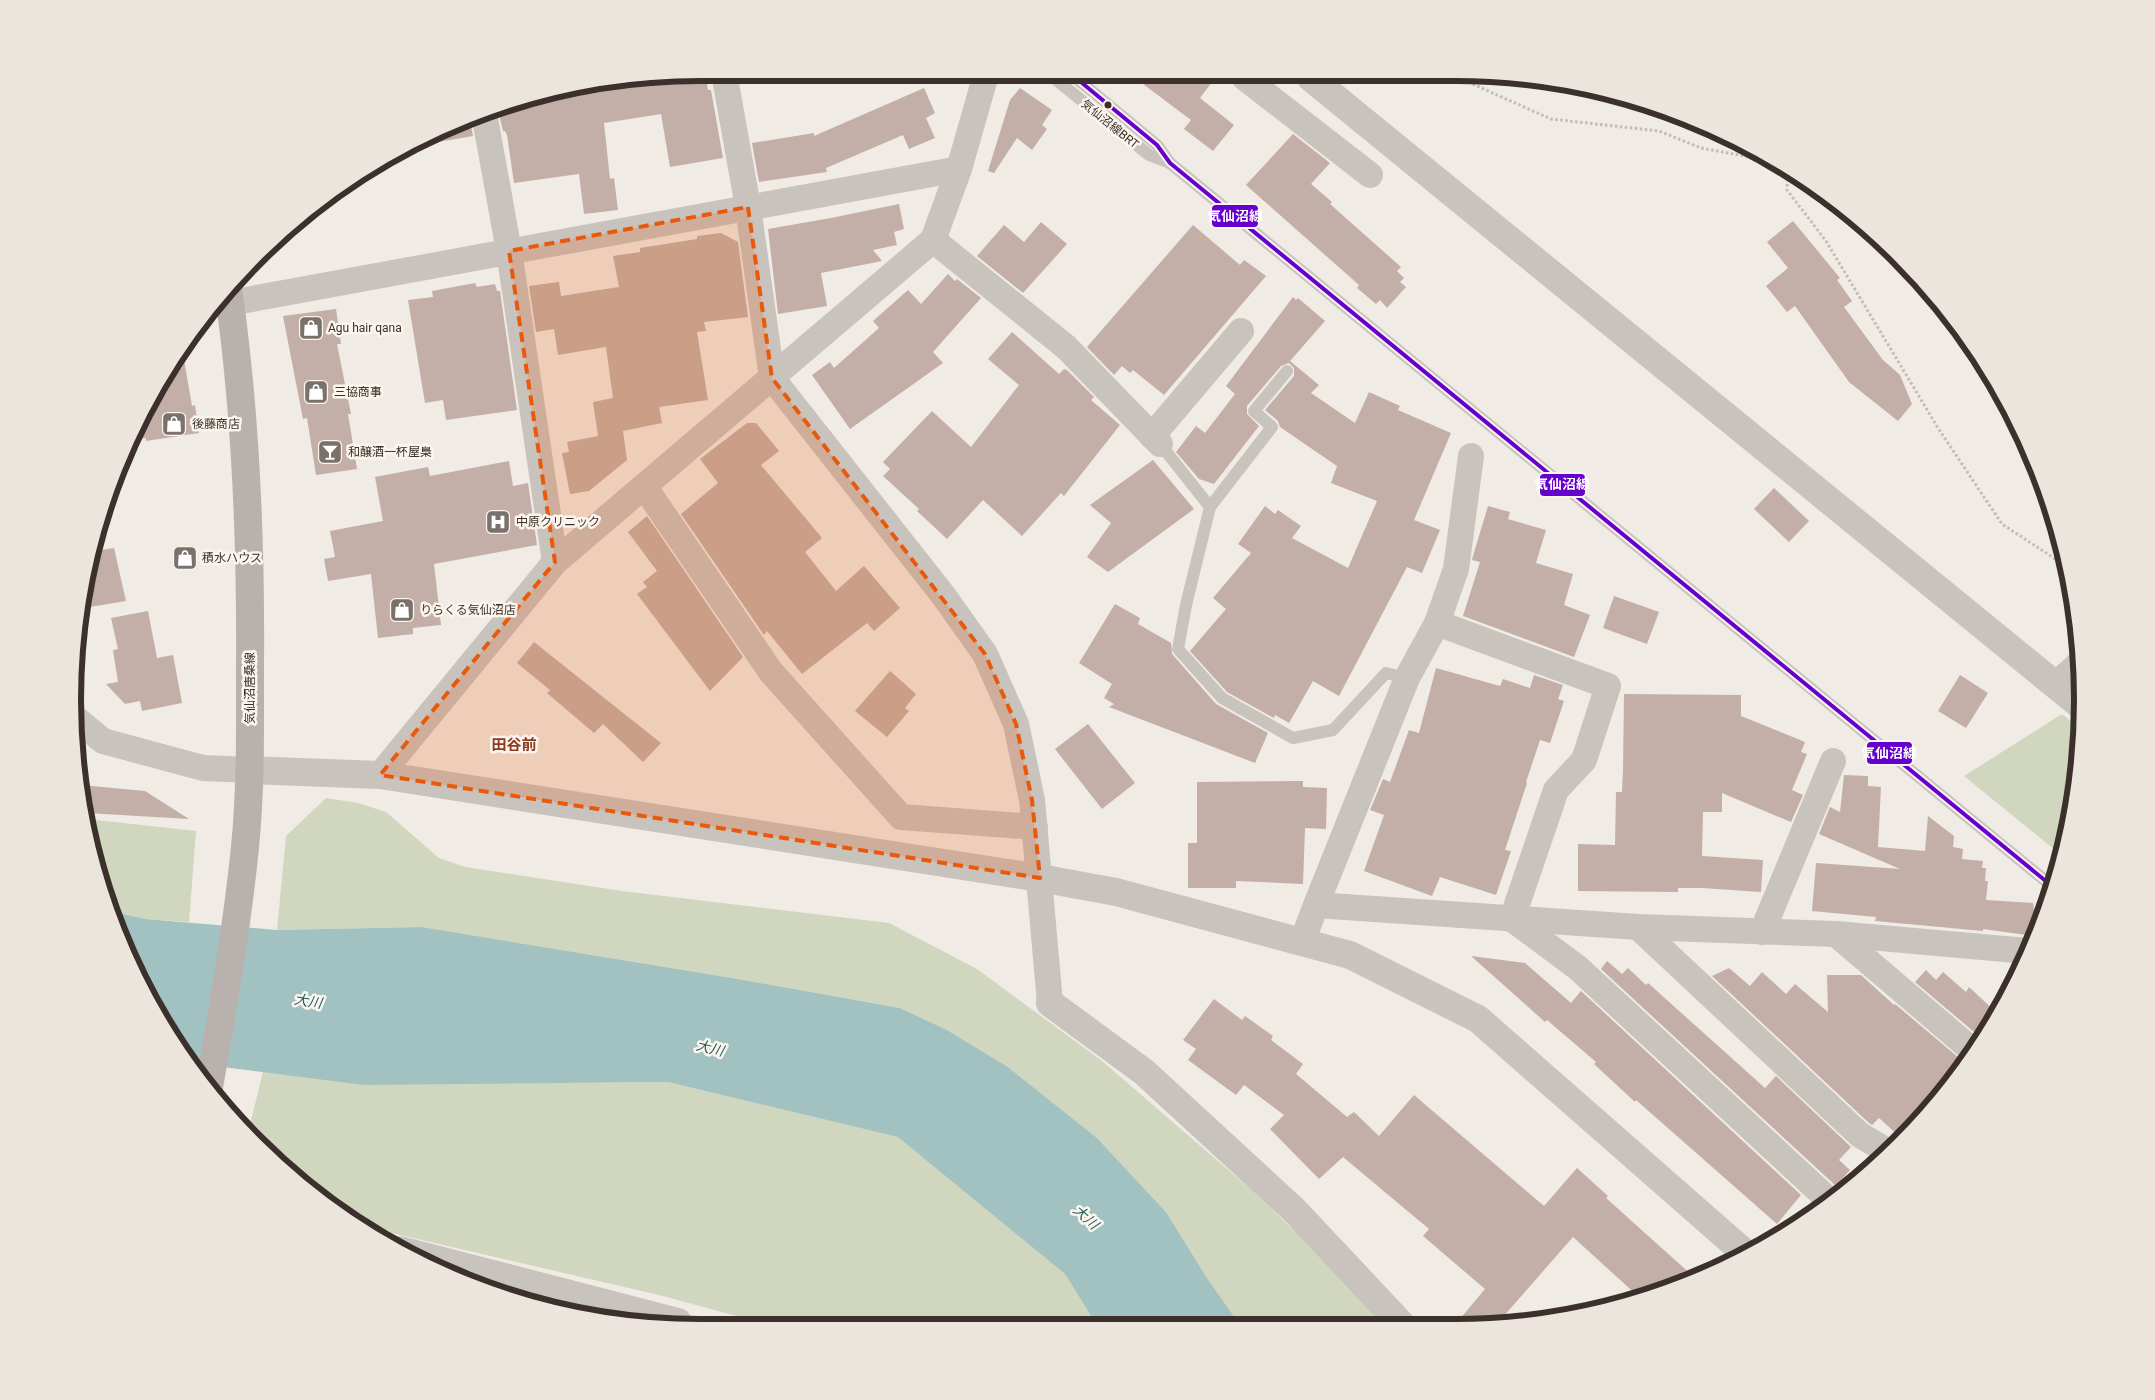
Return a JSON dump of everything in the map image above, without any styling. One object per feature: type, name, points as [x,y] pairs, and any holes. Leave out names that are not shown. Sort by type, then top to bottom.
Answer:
[{"type":"main road","name":"気仙沼唐桑線","points":[[210,1079],[224,1000],[245,848],[250,770],[250,609],[245,448],[229,299]]},
{"type":"street","points":[[726,81],[748,207],[772,378],[943,595],[985,654],[1016,724],[1032,800],[1050,1003],[1144,1072],[1294,1210],[1397,1319]]},
{"type":"street","points":[[380,775],[556,562],[932,240],[959,169],[984,81]]},
{"type":"street","points":[[1249,81],[1370,175]]},
{"type":"street","points":[[1315,81],[2074,700]]},
{"type":"street","points":[[485,120],[509,251],[556,562]]},
{"type":"street","points":[[232,296],[509,251],[959,169]]},
{"type":"street","points":[[932,240],[1066,347],[1156,440],[1241,331]]},
{"type":"street","points":[[1302,942],[1407,678],[1437,623],[1456,568],[1471,456]]},
{"type":"street","points":[[644,486],[771,672],[901,817],[1035,827]]},
{"type":"street","points":[[1437,623],[1608,686],[1584,760],[1556,790],[1512,919]]},
{"type":"street","points":[[2055,685],[2072,670]]},
{"type":"street","points":[[82,724],[103,741],[203,768],[380,775],[1040,878],[1116,892],[1350,955],[1478,1019],[1740,1249]]},
{"type":"street","points":[[1762,932],[1833,762]]},
{"type":"street","points":[[1316,905],[1638,927],[1836,934],[2021,950]]},
{"type":"street","points":[[1512,919],[1578,968],[1825,1196]]},
{"type":"street","points":[[1638,927],[1860,1135],[1882,1148]]},
{"type":"street","points":[[1836,934],[1967,1046]]},
{"type":"street","points":[[435,1259],[658,1317]]},
{"type":"lane","name":"気仙沼線BRT","points":[[1058,81],[1149,155],[1170,163]]},
{"type":"lane","name":"気仙沼線BRT","points":[[1080,81],[1157,145],[1170,163],[2046,882]]},
{"type":"lane","points":[[1287,372],[1254,412],[1272,427],[1210,507],[1186,605],[1178,649],[1222,698],[1293,738],[1333,730],[1386,673],[1407,678]]},
{"type":"lane","points":[[1156,440],[1210,507]]},
{"type":"path","points":[[1467,82],[1551,119],[1658,131],[1701,148],[1751,157]]},
{"type":"path","points":[[1788,179],[1787,190],[1826,241],[1938,428],[2002,524],[2058,561]]},
{"type":"highlighted area","points":[[748,207],[772,378],[985,654],[1016,724],[1032,800],[1040,878],[380,775],[555,562],[509,251]]},
{"type":"green space","points":[[2062,714],[2073,723],[2068,781],[2055,850],[1964,776]]},
{"type":"green space","points":[[326,798],[358,803],[386,812],[439,858],[465,867],[622,891],[889,923],[977,969],[1102,1061],[1254,1192],[1386,1319],[1236,1319],[1207,1278],[1166,1212],[1097,1138],[1008,1067],[947,1030],[900,1008],[732,978],[422,927],[277,930],[286,836]]},
{"type":"green space","points":[[93,820],[196,831],[189,922],[145,919],[119,913],[102,860]]},
{"type":"green space","points":[[263,1072],[572,1083],[668,1082],[899,1137],[1065,1274],[1093,1319],[747,1319],[663,1296],[383,1231],[323,1191],[262,1138],[250,1125]]},
{"type":"water","name":"大川","points":[[119,913],[145,919],[277,930],[422,927],[732,978],[900,1008],[947,1030],[1008,1067],[1097,1138],[1166,1212],[1207,1278],[1236,1319],[1093,1319],[1065,1274],[898,1137],[668,1082],[364,1085],[200,1064],[164,1009],[145,974]]},
{"type":"building","points":[[706,81],[708,90],[711,90],[723,158],[670,167],[661,114],[604,123],[610,179],[614,178],[618,210],[584,214],[579,174],[514,183],[507,135],[503,131],[499,115],[540,102],[579,93],[619,87]]},
{"type":"building","points":[[1139,81],[1213,81],[1200,98],[1234,125],[1213,151],[1184,129],[1191,120]]},
{"type":"building","points":[[924,88],[935,113],[926,118],[935,138],[909,149],[903,135],[826,168],[827,172],[759,182],[752,143],[814,133],[814,136]]},
{"type":"building","points":[[1020,88],[1052,110],[1042,125],[1047,129],[1032,150],[1017,138],[994,173],[988,171],[1010,100]]},
{"type":"building","points":[[471,125],[473,136],[438,142],[437,140]]},
{"type":"building","points":[[1293,134],[1330,163],[1311,184],[1332,202],[1330,204],[1401,267],[1397,271],[1404,278],[1400,282],[1406,287],[1387,308],[1380,300],[1376,304],[1357,288],[1359,285],[1246,185]]},
{"type":"building","points":[[899,204],[904,229],[894,232],[897,245],[873,250],[882,261],[821,273],[827,306],[778,314],[768,229]]},
{"type":"building","points":[[1793,221],[1840,278],[1837,280],[1852,301],[1844,307],[1883,360],[1900,375],[1912,404],[1898,421],[1849,382],[1795,306],[1787,312],[1766,286],[1788,268],[1767,242]]},
{"type":"building","points":[[1041,222],[1067,244],[1023,293],[977,256],[1004,225],[1024,242]]},
{"type":"building","points":[[1193,225],[1240,265],[1244,260],[1266,276],[1164,395],[1133,370],[1130,373],[1122,366],[1114,375],[1087,347]]},
{"type":"building","points":[[721,233],[738,242],[748,317],[704,322],[706,331],[697,332],[708,400],[659,407],[662,423],[623,431],[627,460],[589,491],[570,494],[562,453],[569,452],[567,442],[598,436],[593,402],[613,398],[606,347],[558,355],[554,329],[536,332],[529,286],[559,282],[561,296],[619,287],[613,256],[640,252],[640,248],[697,239],[697,236]]},
{"type":"building","points":[[948,274],[955,281],[957,279],[981,298],[933,352],[943,363],[850,429],[812,375],[830,362],[834,368],[879,328],[873,321],[908,290],[921,304]]},
{"type":"building","points":[[475,283],[477,287],[495,284],[497,291],[500,291],[517,410],[446,420],[443,400],[425,403],[408,300],[433,297],[432,291]]},
{"type":"building","points":[[1293,297],[1296,300],[1298,298],[1325,321],[1290,361],[1319,385],[1311,393],[1355,423],[1369,392],[1400,406],[1398,410],[1451,433],[1414,520],[1440,530],[1422,573],[1407,567],[1339,696],[1313,681],[1289,723],[1275,715],[1274,718],[1227,692],[1190,651],[1226,609],[1213,598],[1251,553],[1238,544],[1265,506],[1275,514],[1278,510],[1301,526],[1292,538],[1348,568],[1377,501],[1331,483],[1337,466],[1280,427],[1278,421],[1265,410],[1294,376],[1294,368],[1289,363],[1281,366],[1247,406],[1247,414],[1259,426],[1214,484],[1199,479],[1176,452],[1196,426],[1205,433],[1235,394],[1226,386]]},
{"type":"building","points":[[336,309],[341,344],[337,344],[351,414],[348,414],[357,469],[316,475],[307,418],[303,419],[283,316]]},
{"type":"building","points":[[1012,332],[1059,374],[1064,369],[1067,370],[1094,397],[1091,400],[1120,425],[1064,496],[1061,493],[1022,536],[983,500],[947,539],[917,511],[919,509],[883,476],[890,469],[883,462],[932,411],[971,447],[1019,385],[988,359]]},
{"type":"building","points":[[184,359],[192,406],[195,405],[199,433],[146,441],[146,438],[139,439],[164,391]]},
{"type":"building","points":[[747,423],[756,423],[779,451],[761,465],[822,538],[805,552],[836,591],[864,566],[900,608],[874,631],[867,623],[802,674],[767,631],[764,635],[681,514],[718,483],[700,459]]},
{"type":"building","points":[[1153,460],[1194,509],[1108,572],[1087,557],[1111,523],[1090,505]]},
{"type":"building","name":"中原クリニック","points":[[509,461],[513,486],[528,483],[537,545],[434,564],[441,625],[413,628],[413,634],[378,638],[371,574],[328,581],[324,559],[335,557],[330,531],[383,521],[375,477],[428,467],[430,476]]},
{"type":"building","points":[[1774,488],[1809,521],[1789,542],[1754,509]]},
{"type":"building","points":[[1488,506],[1510,512],[1508,519],[1546,530],[1536,563],[1573,574],[1564,605],[1590,615],[1574,657],[1463,616],[1480,562],[1472,560]]},
{"type":"building","points":[[647,516],[743,657],[710,691],[637,594],[647,587],[643,582],[657,571],[628,532]]},
{"type":"building","points":[[114,548],[126,601],[89,607],[93,579],[100,550]]},
{"type":"building","points":[[1614,596],[1659,612],[1647,644],[1603,628]]},
{"type":"building","points":[[1115,604],[1140,618],[1138,624],[1171,643],[1172,654],[1216,704],[1268,733],[1255,763],[1109,707],[1114,704],[1104,698],[1112,684],[1079,663]]},
{"type":"building","points":[[148,611],[157,658],[173,655],[182,703],[142,711],[140,701],[125,704],[106,684],[118,682],[113,650],[118,649],[111,618]]},
{"type":"building","points":[[534,642],[661,743],[643,762],[603,724],[594,733],[547,693],[550,690],[517,663]]},
{"type":"building","points":[[1436,668],[1500,686],[1503,679],[1530,688],[1534,675],[1563,685],[1558,699],[1564,701],[1550,743],[1540,740],[1505,850],[1511,851],[1496,895],[1440,877],[1432,896],[1364,871],[1384,815],[1370,810],[1383,779],[1390,782],[1409,730],[1419,733]]},
{"type":"building","points":[[890,671],[916,694],[905,708],[909,711],[887,737],[855,711]]},
{"type":"building","points":[[1960,675],[1988,693],[1966,728],[1938,711]]},
{"type":"building","points":[[1624,694],[1741,695],[1741,716],[1805,742],[1801,752],[1807,754],[1792,790],[1803,795],[1791,822],[1722,793],[1722,812],[1703,812],[1702,856],[1763,860],[1761,892],[1702,888],[1678,888],[1678,892],[1578,891],[1578,844],[1615,845],[1616,792],[1622,792]]},
{"type":"building","points":[[1088,724],[1135,783],[1102,809],[1055,749]]},
{"type":"building","points":[[1844,775],[1868,776],[1868,786],[1881,787],[1878,847],[1925,851],[1928,816],[1954,836],[1953,847],[1963,849],[1962,859],[1983,861],[1982,868],[1986,868],[1985,881],[1988,881],[1986,900],[2033,903],[2034,909],[2037,909],[2028,935],[1983,929],[1983,931],[1875,921],[1876,917],[1812,911],[1816,863],[1900,869],[1819,834],[1830,807],[1840,812]]},
{"type":"building","points":[[1303,781],[1303,787],[1327,788],[1326,829],[1305,828],[1303,884],[1236,881],[1236,888],[1188,888],[1188,843],[1197,843],[1197,782]]},
{"type":"building","points":[[88,786],[145,791],[189,819],[92,813]]},
{"type":"building","points":[[1471,956],[1525,963],[1571,1003],[1581,991],[1801,1195],[1777,1224],[1636,1100],[1635,1102],[1594,1064],[1596,1062],[1547,1020],[1545,1022]]},
{"type":"building","points":[[1607,961],[1622,974],[1628,968],[1646,985],[1648,983],[1765,1088],[1776,1076],[1851,1147],[1839,1160],[1850,1170],[1836,1186],[1601,969]]},
{"type":"building","points":[[1729,968],[1750,986],[1762,972],[1786,994],[1795,984],[1828,1012],[1827,975],[1861,975],[1894,1005],[1959,1058],[1949,1068],[1951,1070],[1946,1077],[1897,1134],[1879,1118],[1872,1125],[1869,1123],[1712,976]]},
{"type":"building","points":[[1926,970],[1936,980],[1943,972],[1966,992],[1969,987],[1992,1008],[1976,1033],[1915,982]]},
{"type":"building","points":[[1214,999],[1242,1020],[1245,1016],[1273,1036],[1271,1040],[1303,1064],[1296,1074],[1347,1117],[1354,1112],[1379,1136],[1414,1095],[1544,1206],[1577,1168],[1608,1196],[1606,1198],[1689,1273],[1634,1292],[1573,1237],[1504,1316],[1460,1319],[1485,1289],[1423,1236],[1429,1229],[1343,1157],[1319,1179],[1270,1129],[1284,1115],[1244,1085],[1236,1095],[1188,1060],[1196,1049],[1183,1040]]},
{"type":"transit line","name":"気仙沼線","points":[[1080,81],[1157,145],[1170,163],[2046,882]]},
{"type":"place","name":"Agu hair qana","points":[[311,328]]},
{"type":"place","name":"三協商事","points":[[316,392]]},
{"type":"place","name":"後藤商店","points":[[174,424]]},
{"type":"place","name":"和醸酒一杯屋梟","points":[[330,452]]},
{"type":"place","name":"中原クリニック","points":[[498,522]]},
{"type":"place","name":"積水ハウス","points":[[185,558]]},
{"type":"place","name":"りらくる気仙沼店","points":[[402,610]]},
{"type":"district","name":"田谷前","points":[[514,745]]}]
